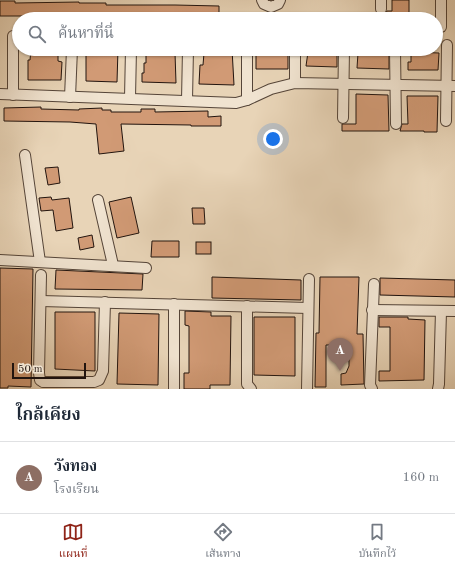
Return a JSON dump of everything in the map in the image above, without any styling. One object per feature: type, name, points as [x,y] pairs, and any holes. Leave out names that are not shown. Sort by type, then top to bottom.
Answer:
[{"type":"street","points":[[262,0],[264,4],[271,7],[278,4],[280,0]]},
{"type":"street","points":[[441,0],[441,12]]},
{"type":"street","points":[[446,121],[451,86],[448,45]]},
{"type":"street","points":[[13,56],[13,95]]},
{"type":"street","points":[[70,96],[72,56]]},
{"type":"street","points":[[130,98],[131,56]]},
{"type":"street","points":[[187,100],[188,56]]},
{"type":"street","points":[[247,56],[247,100]]},
{"type":"street","points":[[295,56],[295,83]]},
{"type":"street","points":[[343,118],[344,56]]},
{"type":"street","points":[[395,56],[396,124]]},
{"type":"street","points":[[0,94],[236,103],[247,100],[271,89],[295,83],[451,86]]},
{"type":"street","points":[[25,155],[40,262]]},
{"type":"street","points":[[98,200],[113,266]]},
{"type":"street","points":[[0,260],[146,268]]},
{"type":"street","points":[[41,275],[39,373],[40,380],[43,382],[94,382],[99,380],[103,371],[105,302]]},
{"type":"street","points":[[307,389],[309,279]]},
{"type":"street","points":[[372,389],[370,385],[374,284]]},
{"type":"street","points":[[40,301],[308,308]]},
{"type":"street","points":[[174,304],[174,389]]},
{"type":"street","points":[[247,306],[247,384],[251,389]]},
{"type":"street","points":[[372,310],[455,312]]},
{"type":"street","points":[[438,389],[441,311]]},
{"type":"building","points":[[392,0],[409,0],[409,12],[386,12],[392,11]]},
{"type":"building","points":[[0,1],[15,1],[15,3],[79,2],[106,3],[106,5],[219,6],[219,12],[12,12],[12,16],[0,16]]},
{"type":"building","points":[[30,56],[58,56],[58,61],[62,62],[61,80],[28,80],[28,60],[30,60]]},
{"type":"building","points":[[86,56],[118,56],[117,82],[86,81]]},
{"type":"building","points":[[146,56],[175,56],[176,83],[142,82],[144,63],[146,63]]},
{"type":"building","points":[[204,56],[232,56],[234,85],[199,84],[200,65],[203,65]]},
{"type":"building","points":[[256,56],[288,56],[288,69],[256,69]]},
{"type":"building","points":[[307,56],[337,56],[337,67],[306,66]]},
{"type":"building","points":[[358,56],[389,56],[389,69],[357,68]]},
{"type":"building","points":[[411,56],[439,56],[438,70],[408,70],[408,62],[411,62]]},
{"type":"building","points":[[356,94],[388,95],[389,131],[342,131],[342,124],[356,124]]},
{"type":"building","points":[[407,96],[438,96],[437,132],[400,131],[402,124],[408,124]]},
{"type":"building","points":[[41,107],[41,109],[79,110],[102,108],[102,110],[111,110],[111,112],[141,112],[141,109],[155,109],[155,112],[208,111],[208,117],[221,116],[221,126],[121,124],[124,151],[99,154],[96,124],[4,121],[4,108]]},
{"type":"building","points":[[58,167],[60,183],[48,185],[45,168]]},
{"type":"building","points":[[51,197],[52,200],[69,198],[73,228],[56,231],[53,210],[41,211],[39,198]]},
{"type":"building","points":[[131,197],[139,233],[117,238],[109,202]]},
{"type":"building","points":[[192,208],[204,208],[205,224],[193,224]]},
{"type":"building","points":[[92,235],[94,247],[80,250],[78,238]]},
{"type":"building","points":[[152,241],[179,241],[179,257],[151,257]]},
{"type":"building","points":[[196,242],[211,242],[211,254],[196,254]]},
{"type":"building","points":[[0,268],[33,269],[31,387],[8,386],[8,388],[0,388]]},
{"type":"building","points":[[56,270],[143,274],[142,290],[55,289]]},
{"type":"building","points":[[212,277],[301,280],[301,300],[212,298]]},
{"type":"building","points":[[320,277],[359,277],[357,334],[363,334],[364,384],[341,385],[341,374],[346,373],[349,366],[349,345],[326,345],[326,387],[315,387],[316,333],[319,333]]},
{"type":"building","points":[[380,278],[455,280],[455,297],[380,295]]},
{"type":"building","points":[[185,311],[211,312],[211,316],[231,316],[230,385],[210,385],[210,389],[184,389],[184,373],[189,373],[189,326],[185,325]]},
{"type":"building","points":[[55,312],[95,312],[95,371],[55,369]]},
{"type":"building","points":[[119,313],[159,314],[158,385],[117,384]]},
{"type":"building","points":[[254,317],[295,317],[295,376],[254,375]]},
{"type":"building","points":[[379,317],[408,317],[408,319],[425,320],[424,380],[379,381],[379,371],[390,371],[390,327],[379,327]]},
{"type":"place","name":"วังทอง","points":[[340,371]]}]
